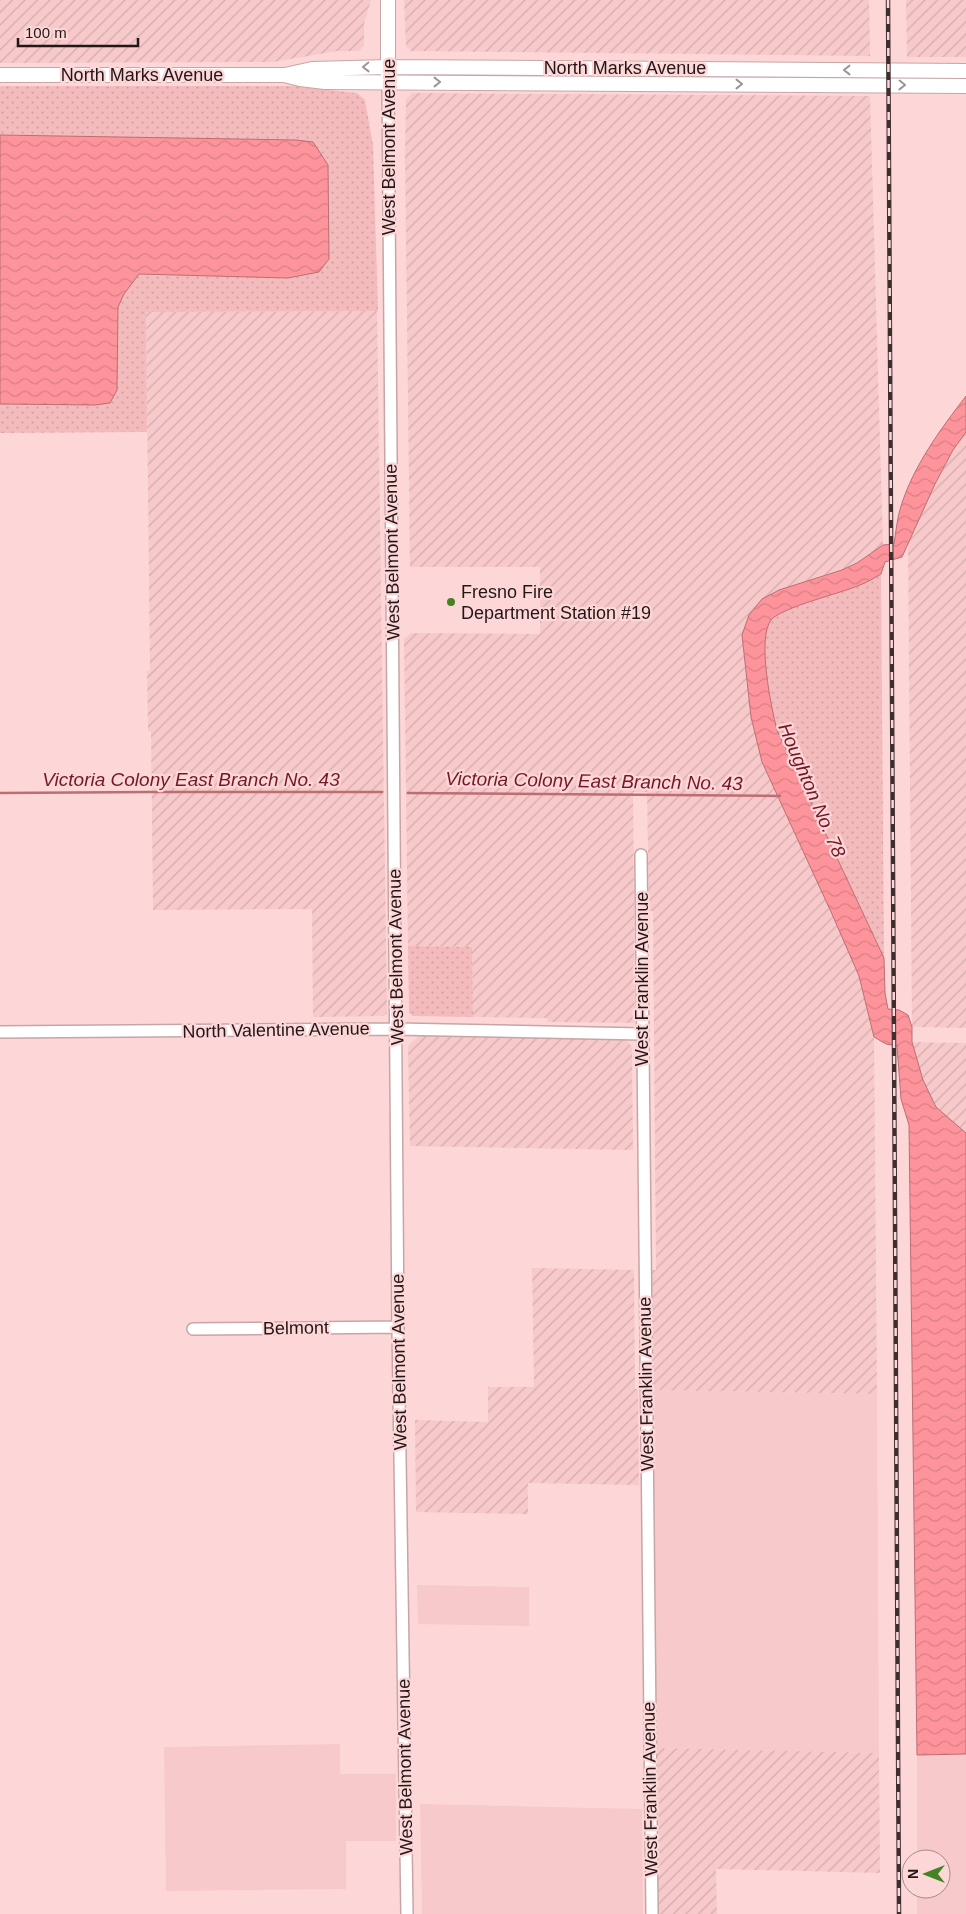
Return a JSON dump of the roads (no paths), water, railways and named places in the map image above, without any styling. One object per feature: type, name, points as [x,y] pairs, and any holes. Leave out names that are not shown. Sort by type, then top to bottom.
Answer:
[{"type":"main road","name":"West Belmont Avenue","points":[[388,0],[388,81]]},
{"type":"main road","name":"North Marks Avenue","points":[[0,75],[284,75],[312,69],[388,66],[966,71]]},
{"type":"main road","name":"North Marks Avenue","points":[[284,75],[325,82],[966,86]]},
{"type":"street","name":"West Belmont Avenue","points":[[388,81],[398,1327],[407,1914]]},
{"type":"street","name":"West Franklin Avenue","points":[[641,855],[652,1914]]},
{"type":"street","name":"North Valentine Avenue","points":[[0,1032],[396,1028],[642,1034]]},
{"type":"street","name":"Belmont","points":[[194,1329],[398,1327]]},
{"type":"water","points":[[0,135],[296,140],[313,142],[328,165],[329,259],[319,272],[288,278],[139,274],[124,294],[118,307],[117,390],[110,403],[95,405],[0,404]]},
{"type":"water","points":[[966,396],[966,432],[953,450],[935,484],[902,557],[885,562],[881,574],[866,583],[799,605],[777,615],[771,620],[767,629],[765,642],[766,673],[777,730],[884,958],[885,993],[888,1009],[899,1010],[908,1015],[912,1027],[912,1042],[923,1080],[936,1107],[966,1133],[966,1754],[917,1755],[909,1125],[901,1099],[897,1046],[886,1044],[874,1037],[859,976],[762,762],[751,717],[742,635],[749,615],[762,599],[779,590],[842,570],[857,563],[883,545],[894,544],[900,511],[913,476],[937,435]]},
{"type":"waterway","name":"Victoria Colony East Branch No. 43","points":[[0,793],[382,792]]},
{"type":"waterway","name":"Victoria Colony East Branch No. 43","points":[[408,793],[780,796]]},
{"type":"railway","points":[[888,0],[899,1914]]},
{"type":"place","name":"Fresno Fire Department Station #19","points":[[451,602]]},
{"type":"water label","name":"Houghton No. 78","points":[[812,790]]}]
